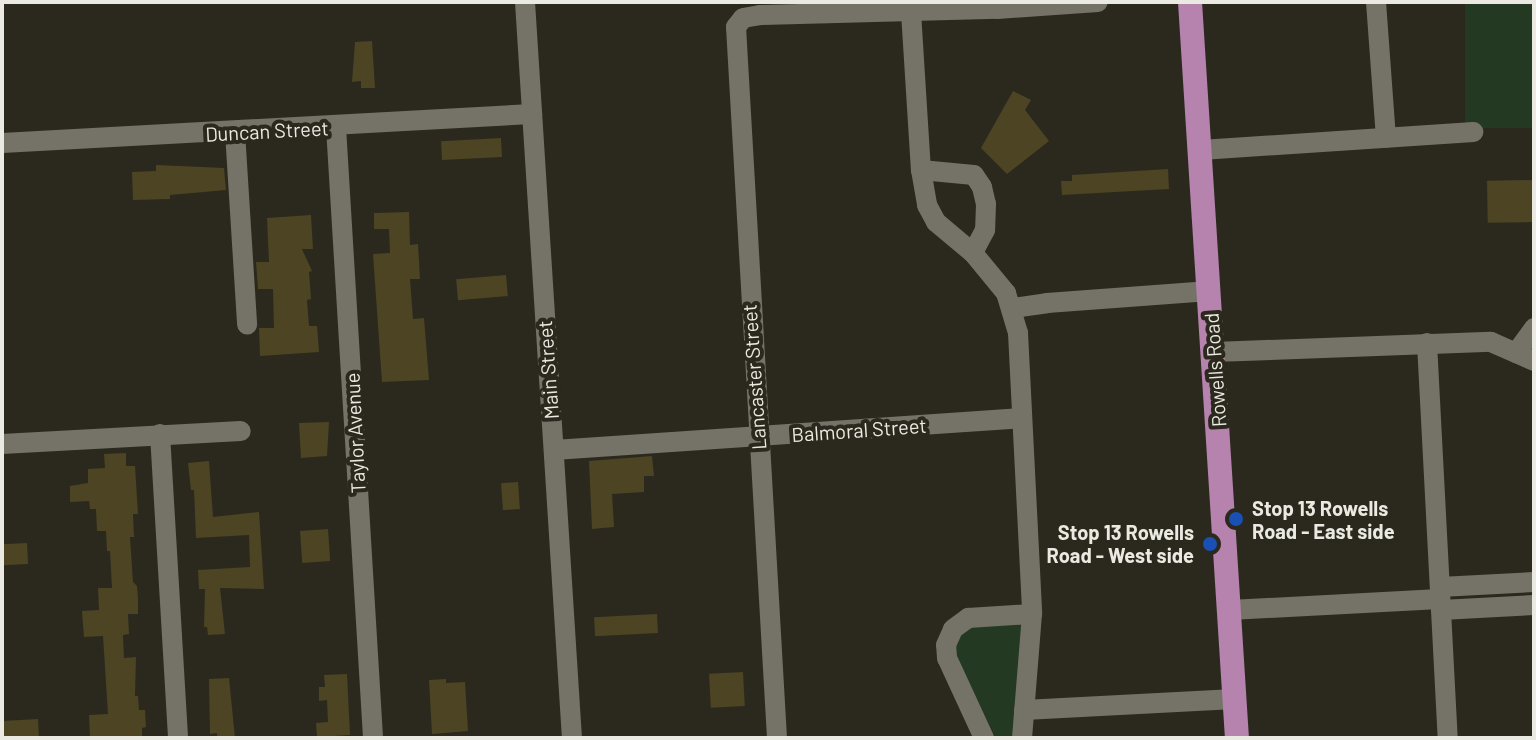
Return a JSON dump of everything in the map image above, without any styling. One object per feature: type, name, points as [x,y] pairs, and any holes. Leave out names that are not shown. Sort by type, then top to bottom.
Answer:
[{"type":"main road","name":"Rowells Road","points":[[1190,2],[1237,738]]},
{"type":"street","name":"Main Street","points":[[525,2],[572,738]]},
{"type":"street","points":[[823,8],[911,12],[1098,2]]},
{"type":"street","points":[[1376,2],[1386,138]]},
{"type":"street","name":"Lancaster Street","points":[[777,738],[734,38],[736,27],[743,18],[823,8]]},
{"type":"street","points":[[911,12],[921,170],[927,205],[936,222],[973,253],[1006,293],[1018,333],[1032,614],[1022,738]]},
{"type":"street","name":"Duncan Street","points":[[2,143],[532,114]]},
{"type":"street","name":"Taylor Avenue","points":[[336,127],[373,738]]},
{"type":"street","points":[[235,132],[247,325]]},
{"type":"street","points":[[1201,150],[1473,132]]},
{"type":"street","points":[[921,170],[974,175],[982,187],[986,204],[985,230],[973,253]]},
{"type":"street","points":[[1013,308],[1210,291]]},
{"type":"street","points":[[1214,352],[1491,342],[1525,357],[1534,328]]},
{"type":"street","points":[[1427,343],[1448,738]]},
{"type":"street","name":"Balmoral Street","points":[[554,450],[1021,418]]},
{"type":"street","points":[[2,444],[241,431]]},
{"type":"street","points":[[160,434],[178,738]]},
{"type":"street","points":[[1440,599],[1534,582]]},
{"type":"street","points":[[1230,610],[1440,599],[1534,605]]},
{"type":"street","points":[[984,738],[947,658],[946,645],[953,629],[968,618],[1032,614]]},
{"type":"street","points":[[1024,710],[1235,699]]},
{"type":"green space","points":[[1465,2],[1534,2],[1534,128],[1465,128]]},
{"type":"green space","points":[[1022,621],[1014,738],[996,738],[955,655],[956,640],[966,628]]},
{"type":"building","points":[[372,41],[375,88],[361,88],[361,81],[352,82],[355,42]]},
{"type":"building","points":[[1013,91],[1031,100],[1025,110],[1049,141],[1007,174],[981,148]]},
{"type":"building","points":[[501,138],[502,157],[442,160],[441,141]]},
{"type":"building","points":[[156,165],[224,168],[226,190],[170,195],[170,199],[133,200],[132,172],[156,171]]},
{"type":"building","points":[[1168,169],[1169,189],[1062,195],[1061,181],[1072,181],[1072,175]]},
{"type":"building","points":[[1533,180],[1534,222],[1488,223],[1487,181]]},
{"type":"building","points":[[409,212],[410,245],[418,244],[420,279],[410,279],[413,319],[424,318],[429,380],[382,382],[373,254],[390,253],[389,229],[374,229],[374,213]]},
{"type":"building","points":[[311,215],[313,249],[302,249],[312,271],[309,272],[311,299],[307,300],[309,326],[317,326],[319,352],[260,356],[259,328],[274,328],[273,289],[258,289],[256,262],[269,262],[267,218]]},
{"type":"building","points":[[506,275],[508,296],[458,300],[456,279]]},
{"type":"building","points":[[329,422],[327,456],[301,458],[299,423]]},
{"type":"building","points":[[126,453],[126,466],[135,466],[138,514],[133,514],[134,537],[130,537],[138,614],[128,614],[129,634],[123,635],[124,658],[136,657],[135,696],[138,696],[139,710],[145,710],[146,727],[142,728],[142,738],[90,738],[89,715],[108,714],[103,636],[84,637],[82,611],[99,610],[98,588],[112,588],[110,551],[107,551],[106,531],[97,531],[96,509],[90,509],[89,501],[70,502],[70,486],[88,483],[88,469],[105,468],[104,454]]},
{"type":"building","points":[[652,456],[654,476],[644,476],[644,492],[612,494],[614,527],[592,529],[589,461]]},
{"type":"building","points":[[209,461],[213,517],[259,512],[264,589],[220,588],[225,634],[208,635],[207,627],[204,627],[205,589],[199,589],[198,570],[250,567],[249,535],[196,538],[194,490],[191,490],[188,463]]},
{"type":"building","points":[[518,482],[520,509],[503,510],[501,483]]},
{"type":"building","points":[[328,529],[330,561],[302,563],[300,531]]},
{"type":"building","points":[[27,543],[28,564],[3,565],[2,544]]},
{"type":"building","points":[[657,614],[658,633],[595,636],[594,617]]},
{"type":"building","points":[[743,672],[745,706],[711,708],[709,674]]},
{"type":"building","points":[[347,674],[350,735],[317,737],[316,723],[328,722],[327,700],[319,701],[319,687],[325,687],[324,675]]},
{"type":"building","points":[[229,678],[235,738],[217,738],[217,733],[210,734],[209,679]]},
{"type":"building","points":[[446,679],[446,683],[465,682],[468,731],[432,734],[429,680]]},
{"type":"building","points":[[38,719],[39,738],[3,738],[2,721]]},
{"type":"place","name":"Stop 13 Rowells Road - East side","points":[[1236,519]]},
{"type":"place","name":"Stop 13 Rowells Road - West side","points":[[1210,544]]}]
